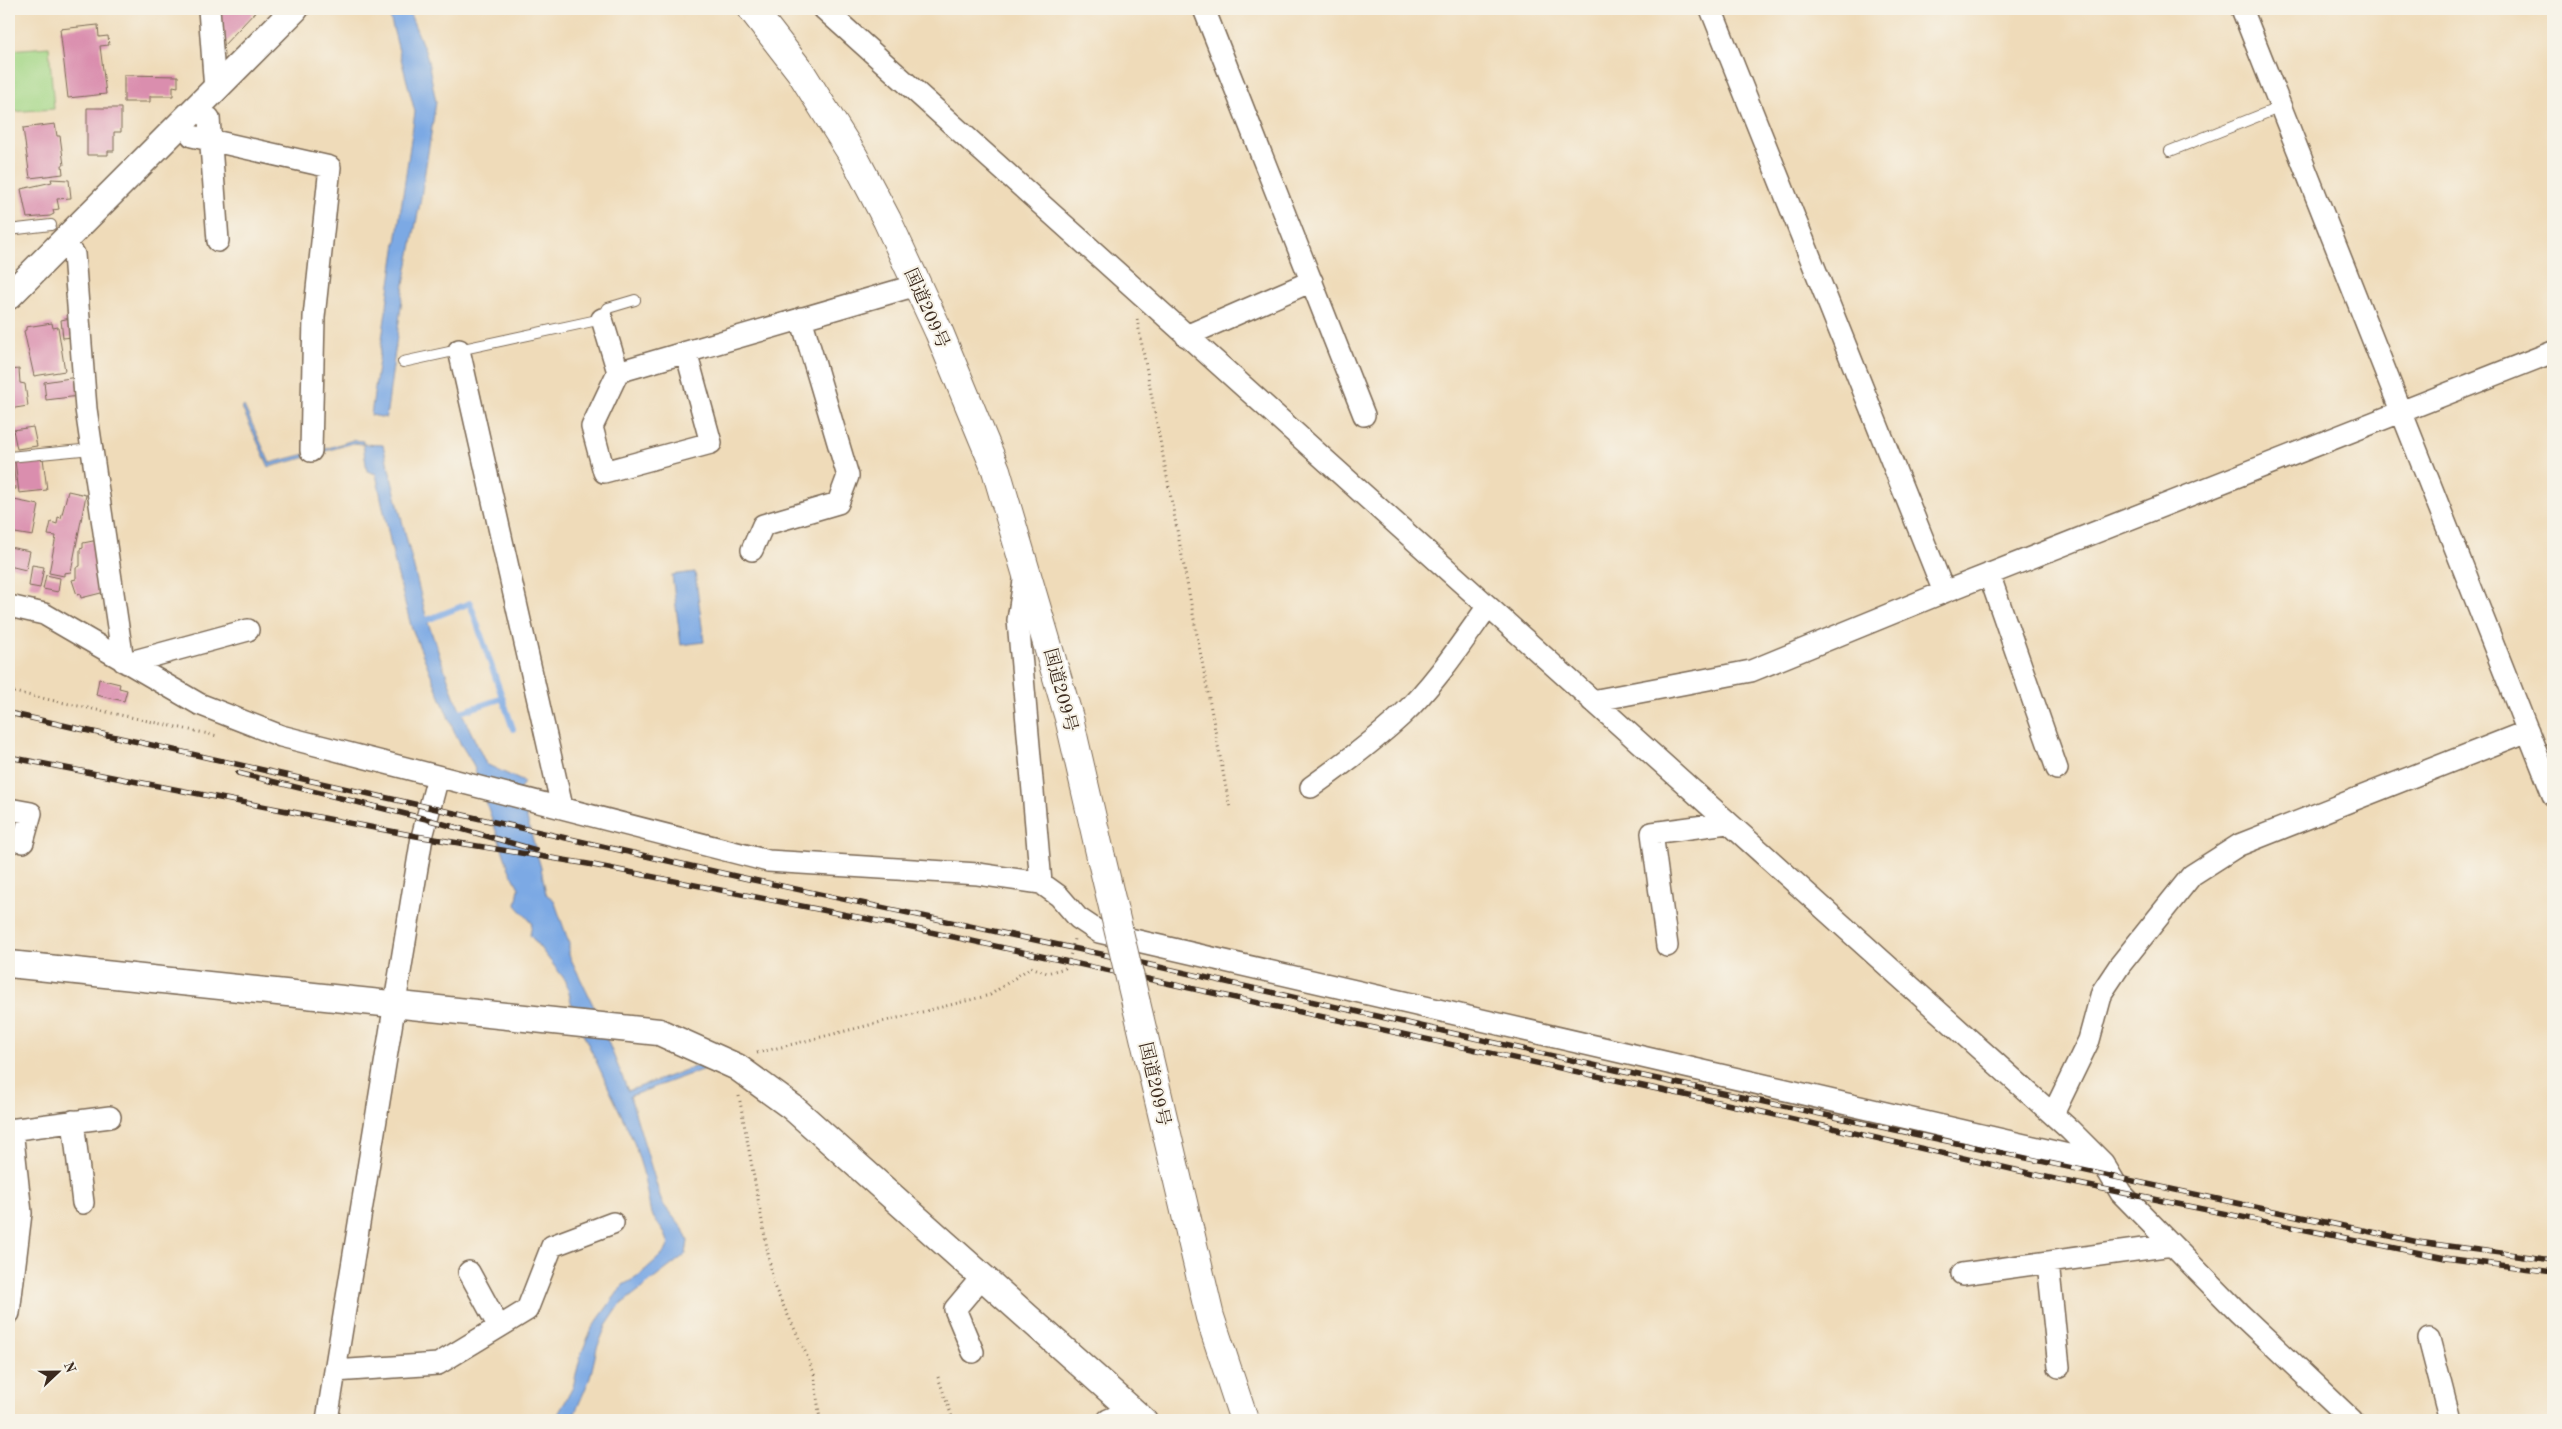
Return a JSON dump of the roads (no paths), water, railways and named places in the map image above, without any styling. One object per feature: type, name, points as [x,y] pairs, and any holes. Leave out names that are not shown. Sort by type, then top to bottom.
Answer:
[{"type":"highway","name":"国道209号","points":[[752,9],[800,71],[854,157],[917,284],[996,470],[1069,718],[1210,1316],[1244,1420]]},
{"type":"street","points":[[209,9],[215,90]]},
{"type":"street","points":[[9,296],[295,9]]},
{"type":"street","points":[[824,9],[1727,823],[2053,1114],[2103,1163],[2120,1193],[2238,1313],[2352,1420]]},
{"type":"street","points":[[1204,9],[1364,415]]},
{"type":"street","points":[[1711,9],[1944,592]]},
{"type":"street","points":[[2242,9],[2553,795]]},
{"type":"street","points":[[209,118],[201,138],[218,242]]},
{"type":"street","points":[[201,138],[330,167],[314,317],[311,451]]},
{"type":"street","points":[[74,254],[86,409],[125,662]]},
{"type":"street","points":[[1186,336],[1312,282]]},
{"type":"street","points":[[618,372],[917,284]]},
{"type":"street","points":[[752,550],[763,525],[838,503],[848,476],[801,318]]},
{"type":"street","points":[[602,319],[618,372],[592,427],[604,472],[711,443],[686,352]]},
{"type":"street","points":[[459,350],[562,807]]},
{"type":"street","points":[[1592,701],[1751,671],[1989,574],[2553,352]]},
{"type":"street","points":[[1026,568],[1018,620],[1041,883]]},
{"type":"street","points":[[1989,574],[2058,769]]},
{"type":"street","points":[[9,606],[44,614],[198,704],[281,736],[768,861],[978,874],[1041,883],[1059,896],[1078,918],[1099,932],[2103,1163]]},
{"type":"street","points":[[1311,787],[1342,766],[1401,716],[1447,664],[1488,606]]},
{"type":"street","points":[[125,662],[248,630]]},
{"type":"street","points":[[2053,1114],[2089,1040],[2102,992],[2120,965],[2192,875],[2239,845],[2528,731]]},
{"type":"street","points":[[327,1420],[422,837],[438,777]]},
{"type":"street","points":[[9,809],[31,813],[16,846]]},
{"type":"street","points":[[1667,946],[1652,833],[1727,823]]},
{"type":"street","points":[[9,964],[658,1032],[737,1067],[792,1107],[1137,1415]]},
{"type":"street","points":[[9,1313],[21,1213],[11,1129],[110,1117]]},
{"type":"street","points":[[73,1121],[83,1203]]},
{"type":"street","points":[[335,1370],[438,1364],[527,1310],[552,1246],[613,1223]]},
{"type":"street","points":[[1962,1274],[2172,1245]]},
{"type":"street","points":[[2048,1263],[2059,1367]]},
{"type":"street","points":[[469,1272],[499,1327]]},
{"type":"street","points":[[973,1352],[955,1309],[982,1277]]},
{"type":"street","points":[[2429,1339],[2450,1420]]},
{"type":"street","points":[[1108,1420],[1137,1415]]},
{"type":"lane","points":[[2170,150],[2281,107]]},
{"type":"lane","points":[[9,230],[51,225]]},
{"type":"lane","points":[[403,362],[602,319],[608,308],[635,300]]},
{"type":"lane","points":[[9,457],[92,449]]},
{"type":"water","points":[[388,9],[408,9],[427,56],[436,102],[420,203],[404,284],[386,418],[371,415],[415,112]]},
{"type":"water","points":[[244,406],[270,463],[306,454],[307,457],[269,467],[242,408]]},
{"type":"water","points":[[353,440],[363,441],[363,444],[353,443],[319,453],[319,451]]},
{"type":"water","points":[[363,444],[383,445],[427,620],[454,696],[486,764],[524,782],[519,791],[541,868],[546,894],[554,900],[569,943],[569,955],[594,1007],[628,1091],[700,1065],[707,1068],[630,1096],[662,1203],[683,1229],[688,1241],[686,1254],[620,1305],[606,1326],[597,1348],[590,1378],[572,1420],[555,1420],[573,1387],[581,1354],[592,1328],[623,1285],[637,1277],[665,1252],[669,1244],[665,1234],[651,1214],[643,1172],[634,1142],[574,1014],[566,981],[530,935],[532,923],[516,905],[519,888],[509,869],[473,764],[457,738],[411,626],[395,564],[376,474],[367,471]]},
{"type":"water","points":[[695,572],[704,642],[681,645],[672,575]]},
{"type":"waterway","points":[[427,620],[470,603],[513,729]]},
{"type":"waterway","points":[[461,712],[503,698]]},
{"type":"railway","points":[[9,713],[744,878],[1115,957],[1620,1071],[2418,1242],[2553,1260]]},
{"type":"railway","points":[[9,757],[416,836],[588,864],[898,925],[1745,1108],[2059,1180],[2445,1258],[2553,1272]]},
{"type":"railway","points":[[238,773],[426,819],[536,850]]}]
